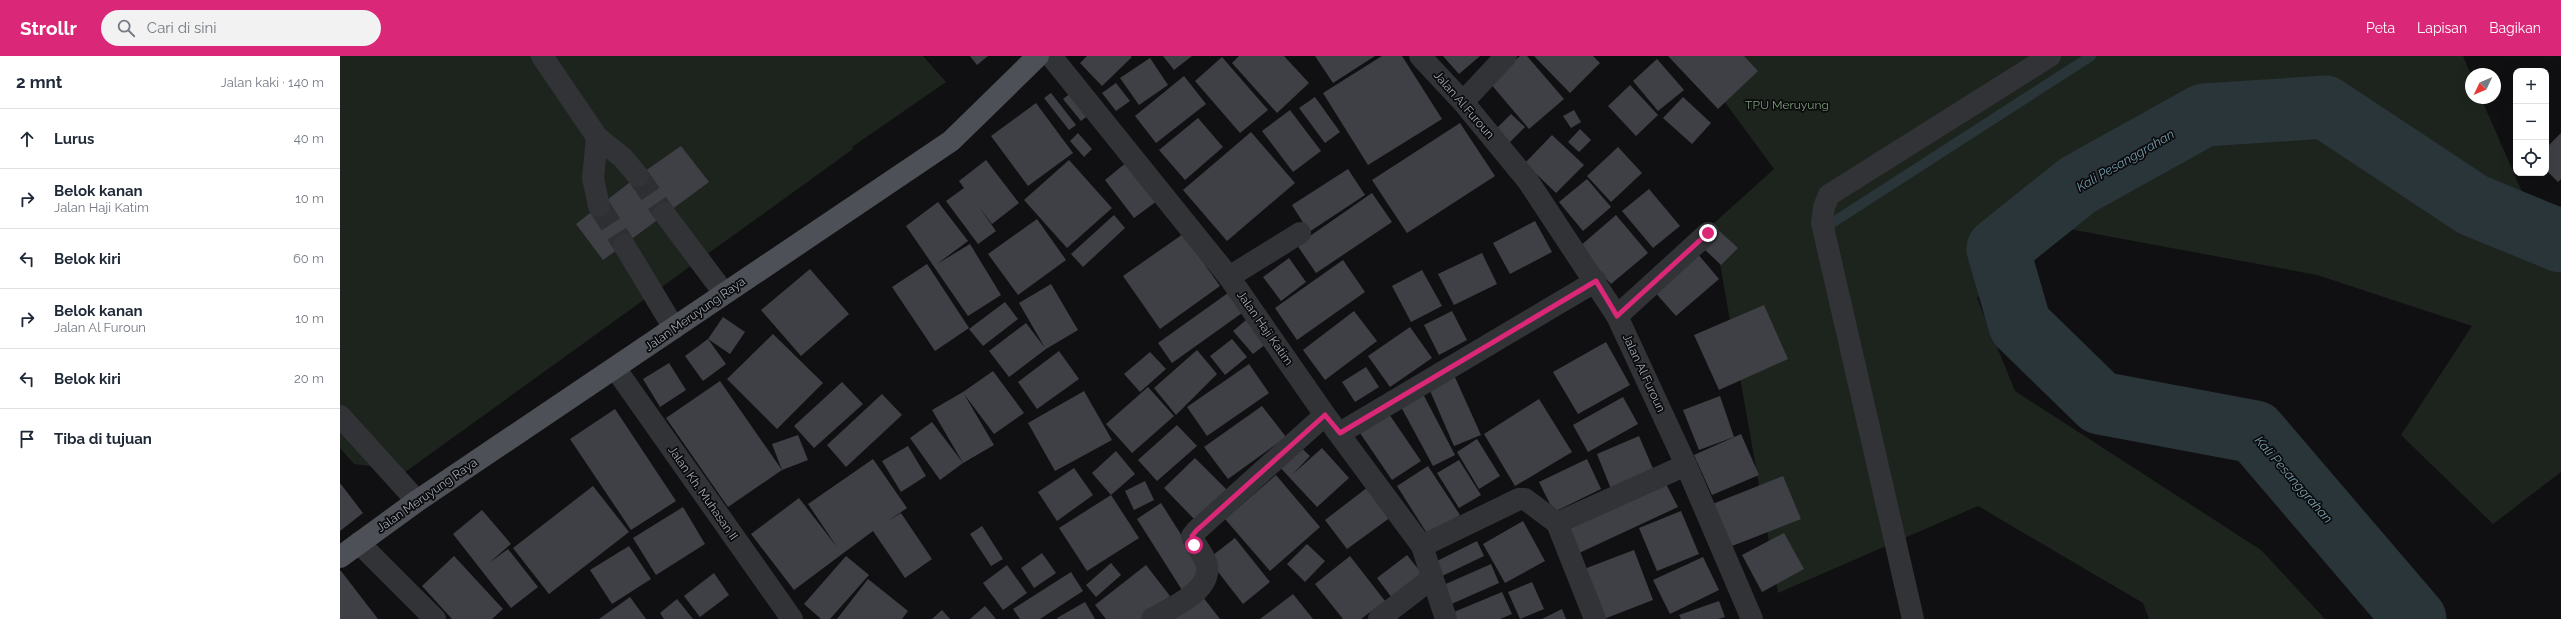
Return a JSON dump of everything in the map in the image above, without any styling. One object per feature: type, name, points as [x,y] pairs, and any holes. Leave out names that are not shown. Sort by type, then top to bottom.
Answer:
[{"type":"main road","name":"Jalan Meruyung Raya","points":[[340,557],[417,501],[951,141],[1038,56]]},
{"type":"street","points":[[542,56],[597,137],[623,158],[638,176]]},
{"type":"street","name":"Jalan Haji Katim","points":[[1051,56],[1229,277],[1325,415],[1340,433],[1422,546],[1431,579],[1446,619]]},
{"type":"street","name":"Jalan Al Furoun","points":[[1420,56],[1463,102],[1528,182],[1596,281],[1617,316],[1686,465],[1752,619]]},
{"type":"street","points":[[1463,102],[1506,56]]},
{"type":"street","points":[[1913,619],[1822,224],[1824,207],[1829,195],[2050,56]]},
{"type":"street","points":[[597,137],[593,178],[599,206]]},
{"type":"street","points":[[664,213],[724,293]]},
{"type":"street","points":[[1229,277],[1300,233]]},
{"type":"street","points":[[1617,316],[1708,233]]},
{"type":"street","points":[[624,245],[674,328]]},
{"type":"street","points":[[1340,433],[1596,281]]},
{"type":"street","name":"Jalan Kh. Muhasan II","points":[[615,368],[792,619]]},
{"type":"street","points":[[1152,619],[1200,589],[1206,577],[1207,565],[1194,545],[1192,536],[1196,531],[1325,415]]},
{"type":"street","points":[[340,416],[417,501]]},
{"type":"street","points":[[1557,523],[1686,465]]},
{"type":"street","points":[[1422,546],[1519,499],[1526,499],[1533,502],[1557,523],[1595,619]]},
{"type":"street","points":[[359,543],[435,619]]},
{"type":"street","points":[[1379,619],[1431,579]]},
{"type":"green space","points":[[340,56],[923,56],[946,82],[852,147],[853,149],[401,475],[385,468],[354,464],[340,448]]},
{"type":"green space","name":"TPU Meruyung","points":[[1691,56],[2463,56],[2468,68],[2465,68],[2465,104],[2484,104],[2513,171],[2513,176],[2515,176],[2547,249],[2561,264],[2561,472],[2493,524],[2401,435],[2472,326],[2317,275],[2053,226],[1977,298],[2015,391],[2261,550],[2325,619],[2149,619],[2143,603],[1978,506],[1778,593],[1713,224],[1774,169]]},
{"type":"building","points":[[970,56],[988,56],[977,65]]},
{"type":"building","points":[[1087,56],[1132,57],[1102,86],[1080,63]]},
{"type":"building","points":[[1163,56],[1192,56],[1174,70]]},
{"type":"building","points":[[1239,56],[1284,56],[1309,83],[1277,113],[1232,63]]},
{"type":"building","points":[[1315,56],[1375,56],[1333,83]]},
{"type":"building","points":[[1382,56],[1402,56],[1442,119],[1368,165],[1323,93]]},
{"type":"building","points":[[1443,56],[1480,56],[1459,74]]},
{"type":"building","points":[[1520,56],[1527,56],[1564,99],[1529,129],[1490,83]]},
{"type":"building","points":[[1534,56],[1593,56],[1600,63],[1570,93]]},
{"type":"building","points":[[1668,56],[1744,56],[1758,71],[1718,109]]},
{"type":"building","points":[[1222,57],[1268,110],[1240,133],[1195,81]]},
{"type":"building","points":[[1150,58],[1168,85],[1139,105],[1120,78]]},
{"type":"building","points":[[1657,59],[1684,90],[1658,111],[1633,81]]},
{"type":"building","points":[[1184,76],[1206,104],[1156,143],[1135,116]]},
{"type":"building","points":[[1116,83],[1130,101],[1116,111],[1102,93]]},
{"type":"building","points":[[1630,85],[1658,115],[1636,136],[1608,106]]},
{"type":"building","points":[[1072,92],[1090,114],[1081,121],[1063,99]]},
{"type":"building","points":[[1051,93],[1076,125],[1069,130],[1044,98]]},
{"type":"building","points":[[1315,97],[1340,132],[1325,143],[1299,108]]},
{"type":"building","points":[[1683,97],[1711,123],[1692,144],[1663,118]]},
{"type":"building","points":[[1036,103],[1073,153],[1028,186],[991,136]]},
{"type":"building","points":[[1290,110],[1321,151],[1293,172],[1262,131]]},
{"type":"building","points":[[1574,110],[1581,122],[1571,128],[1563,116]]},
{"type":"building","points":[[1511,114],[1525,127],[1508,144],[1494,131]]},
{"type":"building","points":[[1198,118],[1223,147],[1185,180],[1159,150]]},
{"type":"building","points":[[1460,123],[1495,176],[1407,233],[1372,180]]},
{"type":"building","points":[[1580,129],[1591,140],[1579,152],[1568,142]]},
{"type":"building","points":[[1251,132],[1295,183],[1227,241],[1183,190]]},
{"type":"building","points":[[1078,133],[1092,149],[1084,157],[1070,141]]},
{"type":"building","points":[[2561,133],[2561,179],[2558,182],[2549,173],[2549,145]]},
{"type":"building","points":[[1552,135],[1584,165],[1556,193],[1525,163]]},
{"type":"building","points":[[681,146],[709,182],[603,260],[576,224],[638,176]]},
{"type":"building","points":[[1618,147],[1642,173],[1611,202],[1587,176]]},
{"type":"building","points":[[986,160],[1019,203],[992,224],[979,207],[996,231],[978,244],[946,201],[964,188],[959,181]]},
{"type":"building","points":[[1069,160],[1112,208],[1067,248],[1024,200]]},
{"type":"building","points":[[1127,162],[1157,201],[1134,218],[1105,180]]},
{"type":"building","points":[[1348,169],[1365,195],[1309,232],[1292,205]]},
{"type":"building","points":[[1587,179],[1611,207],[1583,231],[1559,202]]},
{"type":"building","points":[[1649,189],[1680,226],[1653,248],[1622,211]]},
{"type":"building","points":[[1372,193],[1392,222],[1316,273],[1297,245]]},
{"type":"building","points":[[938,202],[968,241],[937,264],[970,244],[1001,295],[968,316],[906,226]]},
{"type":"building","points":[[1114,215],[1125,228],[1083,267],[1071,254]]},
{"type":"building","points":[[1616,215],[1648,253],[1611,284],[1579,247]]},
{"type":"building","points":[[1037,219],[1066,260],[1018,295],[988,254]]},
{"type":"building","points":[[1535,221],[1552,252],[1510,274],[1493,243]]},
{"type":"building","points":[[1717,229],[1738,248],[1721,265],[1701,246]]},
{"type":"building","points":[[1183,234],[1220,286],[1160,329],[1123,276]]},
{"type":"building","points":[[1482,253],[1497,284],[1454,305],[1438,274]]},
{"type":"building","points":[[1697,253],[1719,279],[1676,316],[1653,290]]},
{"type":"building","points":[[1289,258],[1306,282],[1281,301],[1263,277]]},
{"type":"building","points":[[1343,260],[1365,292],[1297,340],[1275,308]]},
{"type":"building","points":[[927,264],[969,328],[935,351],[892,287]]},
{"type":"building","points":[[810,269],[849,314],[801,356],[761,310]]},
{"type":"building","points":[[1422,270],[1442,306],[1411,322],[1392,286]]},
{"type":"building","points":[[1051,284],[1078,330],[1046,349],[1009,377],[989,351],[1026,323],[1045,348],[1019,303]]},
{"type":"building","points":[[1228,293],[1242,313],[1172,363],[1158,343]]},
{"type":"building","points":[[1005,302],[1018,319],[983,346],[969,329]]},
{"type":"building","points":[[1764,305],[1788,359],[1719,390],[1694,335]]},
{"type":"building","points":[[1354,311],[1377,341],[1325,380],[1303,350]]},
{"type":"building","points":[[1452,311],[1467,340],[1439,355],[1424,325]]},
{"type":"building","points":[[723,317],[745,332],[730,354],[708,339]]},
{"type":"building","points":[[1246,320],[1266,344],[1253,354],[1233,331]]},
{"type":"building","points":[[1410,327],[1432,358],[1390,387],[1368,356]]},
{"type":"building","points":[[773,334],[823,383],[777,429],[727,379]]},
{"type":"building","points":[[708,339],[726,364],[703,381],[685,356]]},
{"type":"building","points":[[1232,339],[1247,357],[1225,375],[1210,356]]},
{"type":"building","points":[[1606,342],[1630,385],[1578,414],[1553,372]]},
{"type":"building","points":[[1197,350],[1217,374],[1176,415],[1154,388]]},
{"type":"building","points":[[1059,351],[1079,379],[1037,409],[1018,382]]},
{"type":"building","points":[[1150,352],[1166,369],[1140,392],[1124,374]]},
{"type":"building","points":[[669,363],[686,390],[660,407],[643,379]]},
{"type":"building","points":[[1249,364],[1269,393],[1207,436],[1187,407]]},
{"type":"building","points":[[1366,367],[1379,387],[1355,402],[1342,382]]},
{"type":"building","points":[[993,371],[1024,413],[994,434],[964,394],[994,445],[963,463],[932,410],[963,392]]},
{"type":"building","points":[[1454,375],[1481,435],[1454,446],[1428,386]]},
{"type":"building","points":[[720,381],[782,470],[728,507],[666,418]]},
{"type":"building","points":[[842,382],[863,404],[814,448],[794,426]]},
{"type":"building","points":[[1148,387],[1174,416],[1132,453],[1106,424]]},
{"type":"building","points":[[1084,391],[1112,440],[1055,471],[1028,423]]},
{"type":"building","points":[[882,394],[902,415],[846,467],[827,445]]},
{"type":"building","points":[[1423,394],[1455,455],[1433,466],[1400,405]]},
{"type":"building","points":[[1720,396],[1734,437],[1699,450],[1683,410]]},
{"type":"building","points":[[1623,397],[1638,424],[1588,452],[1573,425]]},
{"type":"building","points":[[1539,399],[1572,452],[1515,486],[1484,434]]},
{"type":"building","points":[[1262,406],[1286,437],[1228,479],[1204,447]]},
{"type":"building","points":[[615,409],[676,501],[631,530],[570,439]]},
{"type":"building","points":[[1389,414],[1421,461],[1392,480],[1360,433]]},
{"type":"building","points":[[932,422],[963,463],[940,480],[910,438]]},
{"type":"building","points":[[1177,425],[1197,446],[1157,481],[1138,460]]},
{"type":"building","points":[[1741,434],[1759,475],[1712,495],[1694,455]]},
{"type":"building","points":[[798,435],[808,460],[782,470],[772,444]]},
{"type":"building","points":[[1639,436],[1654,471],[1611,489],[1597,454]]},
{"type":"building","points":[[1477,439],[1500,476],[1479,489],[1457,452]]},
{"type":"building","points":[[1296,443],[1310,456],[1293,474],[1322,448],[1349,478],[1317,507],[1276,463]]},
{"type":"building","points":[[908,446],[926,476],[901,492],[882,461]]},
{"type":"building","points":[[1116,451],[1135,474],[1111,495],[1092,473]]},
{"type":"building","points":[[1195,458],[1227,490],[1196,521],[1164,488]]},
{"type":"building","points":[[873,459],[907,508],[888,521],[901,513],[932,559],[905,578],[873,531],[794,590],[751,534],[799,498],[837,547],[808,504]]},
{"type":"building","points":[[1587,459],[1601,489],[1554,512],[1539,482]]},
{"type":"building","points":[[1459,460],[1481,495],[1459,508],[1437,473]]},
{"type":"building","points":[[1428,466],[1460,515],[1428,535],[1397,486]]},
{"type":"building","points":[[1074,468],[1093,495],[1057,521],[1038,492]]},
{"type":"building","points":[[1276,475],[1320,527],[1270,571],[1225,519]]},
{"type":"building","points":[[1783,476],[1801,519],[1727,548],[1710,505]]},
{"type":"building","points":[[1145,481],[1154,500],[1134,510],[1125,491]]},
{"type":"building","points":[[1665,482],[1678,507],[1577,554],[1565,529]]},
{"type":"building","points":[[340,483],[363,513],[340,531]]},
{"type":"building","points":[[593,486],[629,532],[549,594],[513,548]]},
{"type":"building","points":[[1368,487],[1391,517],[1347,549],[1325,520]]},
{"type":"building","points":[[1111,495],[1139,538],[1087,571],[1059,528]]},
{"type":"building","points":[[1161,503],[1206,574],[1182,590],[1137,519]]},
{"type":"building","points":[[683,507],[705,544],[656,575],[633,538]]},
{"type":"building","points":[[482,510],[511,544],[489,563],[508,549],[538,587],[511,608],[453,534]]},
{"type":"building","points":[[1681,511],[1699,554],[1657,571],[1639,528]]},
{"type":"building","points":[[1523,521],[1545,561],[1505,583],[1483,544]]},
{"type":"building","points":[[982,526],[1003,559],[991,566],[970,534]]},
{"type":"building","points":[[1784,533],[1804,569],[1762,592],[1742,555]]},
{"type":"building","points":[[1235,538],[1270,582],[1243,604],[1208,559]]},
{"type":"building","points":[[1477,541],[1484,556],[1438,578],[1431,564]]},
{"type":"building","points":[[1307,544],[1325,561],[1305,582],[1287,564]]},
{"type":"building","points":[[629,546],[651,579],[612,604],[590,570]]},
{"type":"building","points":[[1634,550],[1653,600],[1604,619],[1584,569]]},
{"type":"building","points":[[1042,553],[1056,573],[1034,588],[1021,568]]},
{"type":"building","points":[[1407,555],[1423,575],[1392,598],[1377,578]]},
{"type":"building","points":[[454,556],[503,609],[492,619],[452,619],[422,586]]},
{"type":"building","points":[[846,556],[869,575],[830,619],[821,619],[804,604]]},
{"type":"building","points":[[1350,556],[1385,601],[1361,619],[1343,619],[1315,584]]},
{"type":"building","points":[[1703,557],[1719,590],[1670,614],[1653,580]]},
{"type":"building","points":[[1111,563],[1121,575],[1096,597],[1086,585]]},
{"type":"building","points":[[1491,564],[1499,583],[1447,606],[1439,587]]},
{"type":"building","points":[[1007,565],[1027,593],[1003,610],[983,583]]},
{"type":"building","points":[[1146,565],[1170,596],[1141,619],[1106,619],[1095,605]]},
{"type":"building","points":[[341,571],[378,619],[340,619]]},
{"type":"building","points":[[1071,572],[1083,591],[1040,619],[1020,619],[1013,609]]},
{"type":"building","points":[[714,573],[729,595],[700,617],[684,596]]},
{"type":"building","points":[[868,579],[908,611],[902,619],[837,619]]},
{"type":"building","points":[[1532,582],[1544,609],[1520,619],[1508,592]]},
{"type":"building","points":[[1199,592],[1220,619],[1165,619]]},
{"type":"building","points":[[1502,592],[1512,614],[1500,619],[1456,619],[1454,612]]},
{"type":"building","points":[[1293,594],[1313,619],[1260,619]]},
{"type":"building","points":[[630,597],[646,619],[599,619]]},
{"type":"building","points":[[677,599],[693,619],[664,619],[660,613]]},
{"type":"building","points":[[1719,601],[1725,617],[1718,619],[1681,619],[1679,615]]},
{"type":"building","points":[[1085,602],[1095,619],[1057,618]]},
{"type":"building","points":[[985,606],[996,619],[970,619]]},
{"type":"building","points":[[1562,609],[1566,619],[1542,619]]},
{"type":"building","points":[[942,610],[950,619],[932,619]]},
{"type":"waterway","points":[[1832,223],[2091,56]]},
{"type":"waterway","name":"Kali Pesanggrahan","points":[[2415,619],[2255,432],[2100,403],[2020,325],[1998,249],[2078,185],[2204,115],[2325,107],[2473,205],[2561,241]]},
{"type":"tunnel","points":[[638,176],[664,213]]},
{"type":"tunnel","points":[[599,206],[624,245]]},
{"type":"route","points":[[1194,545],[1192,536],[1196,531],[1325,415],[1340,433],[1596,281],[1617,316],[1708,233]]}]
